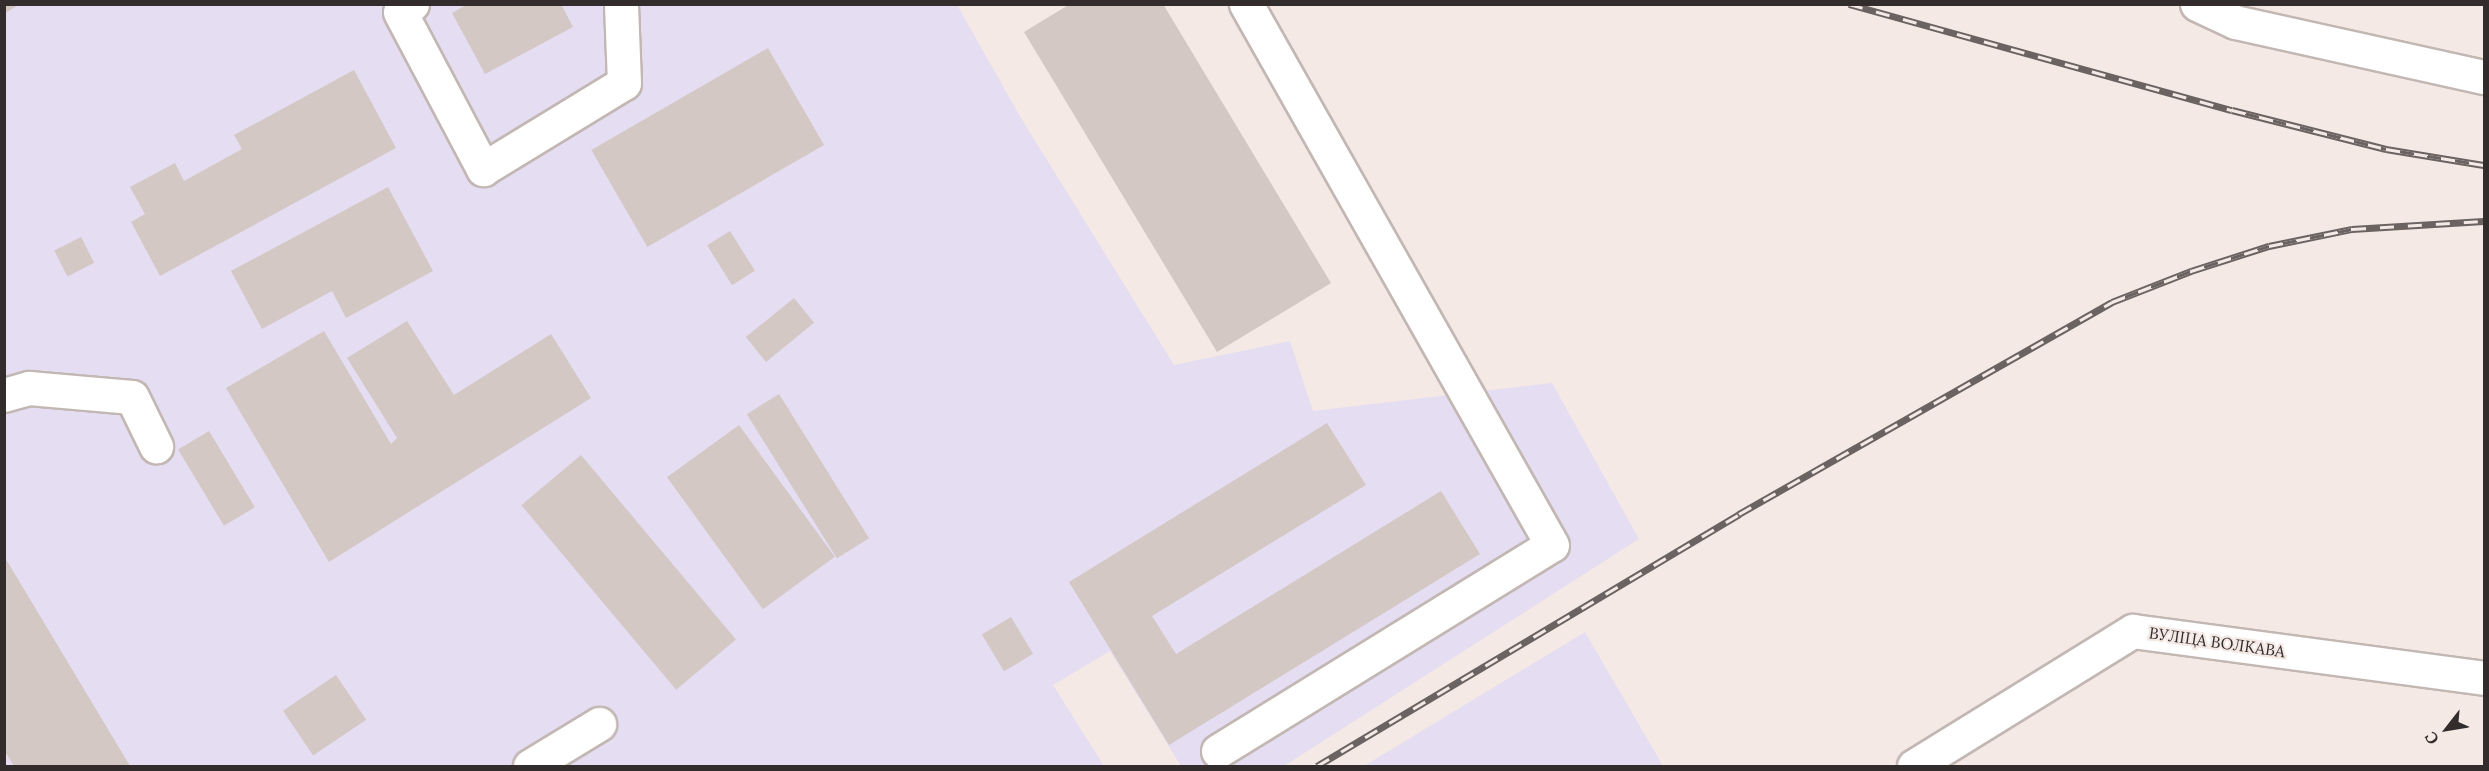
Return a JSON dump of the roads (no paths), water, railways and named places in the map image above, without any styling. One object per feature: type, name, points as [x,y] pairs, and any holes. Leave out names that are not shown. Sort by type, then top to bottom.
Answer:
[{"type":"street","points":[[412,4],[400,12],[483,169],[624,83],[621,4]]},
{"type":"street","points":[[1218,751],[1552,545],[1246,4]]},
{"type":"street","points":[[2197,4],[2235,22],[2484,77]]},
{"type":"street","points":[[4,395],[28,388],[132,397],[156,446]]},
{"type":"street","name":"ВУЛІЦА ВОЛКАВА","points":[[1914,766],[2133,631],[2484,678]]},
{"type":"street","points":[[530,766],[599,724]]},
{"type":"railway","points":[[1849,4],[2232,110],[2386,149],[2484,165]]},
{"type":"railway","points":[[1317,766],[1739,514],[2112,302],[2191,271],[2269,246],[2352,229],[2484,221]]}]
